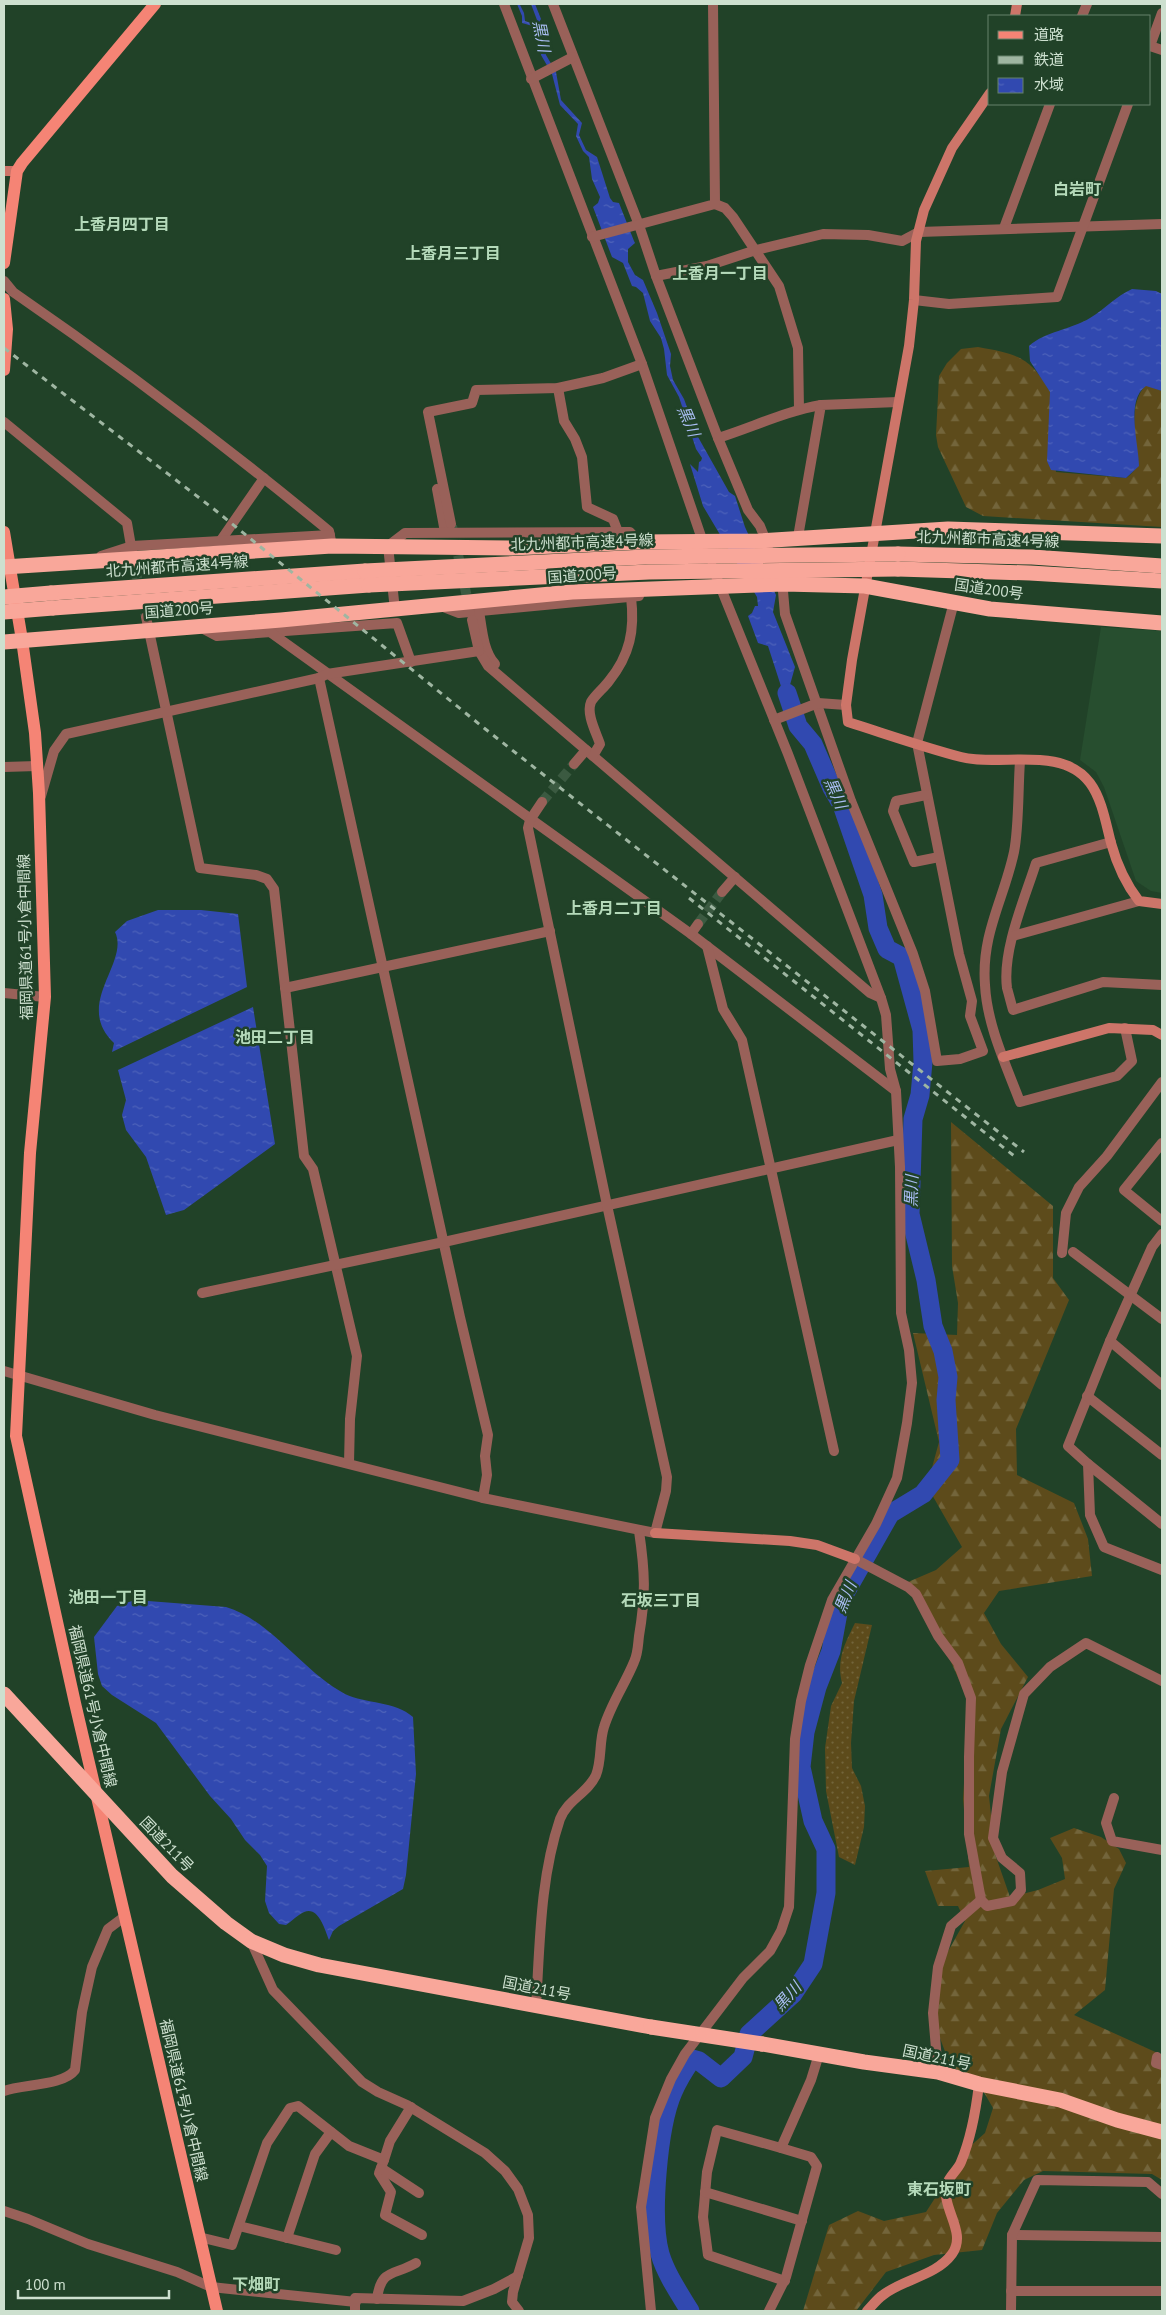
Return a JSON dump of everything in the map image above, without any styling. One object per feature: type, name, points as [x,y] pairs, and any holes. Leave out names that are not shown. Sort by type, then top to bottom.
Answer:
[{"type":"highway","name":"国道200号","points":[[6,566],[134,558],[331,541],[388,546],[512,548],[638,542],[762,541],[798,537],[948,529],[1162,536]]},
{"type":"highway","name":"北九州都市高速4号線","points":[[4,612],[52,601],[645,557],[898,561],[1032,557],[1162,566]]},
{"type":"highway","name":"北九州都市高速4号線","points":[[898,561],[1030,573],[1162,581]]},
{"type":"highway","name":"国道200号","points":[[4,642],[147,624],[199,626],[396,616],[438,605],[572,592],[781,584],[865,586],[990,609],[1162,623]]},
{"type":"highway","name":"北九州都市高速4号線","points":[[4,597],[52,601]]},
{"type":"highway","name":"国道211号","points":[[4,1694],[172,1876],[226,1923],[251,1941],[284,1955],[319,1965],[651,2027],[938,2072],[979,2084],[1060,2100],[1118,2120],[1162,2132]]},
{"type":"main road","points":[[4,263],[17,171],[155,4]]},
{"type":"main road","points":[[4,299],[7,329],[4,370]]},
{"type":"main road","name":"福岡県道61号小倉中間線","points":[[4,532],[6,566],[22,640],[37,766],[45,997],[30,1153],[16,1436],[124,1917],[217,2311]]},
{"type":"street","points":[[504,4],[534,77],[642,364],[706,542],[776,719],[881,998],[886,1015],[890,1069],[896,1091],[901,1313],[909,1350],[912,1383],[898,1478],[857,1560],[832,1600],[810,1665],[801,1701],[795,1739],[789,1907],[781,1931],[770,1951],[743,1978],[685,2054],[671,2080],[655,2118],[641,2207],[651,2311]]},
{"type":"street","points":[[553,4],[570,59],[637,225],[718,438],[748,510],[760,526],[762,541],[781,584],[785,614],[815,705],[851,801],[913,954],[925,991],[937,1061],[960,1059],[983,1052],[970,1016],[972,1001],[959,954],[917,743],[954,602]]},
{"type":"street","points":[[713,4],[714,204]]},
{"type":"street","points":[[1151,43],[1162,13]]},
{"type":"street","points":[[534,77],[570,59]]},
{"type":"street","points":[[988,96],[952,148],[924,210],[916,241],[914,300],[909,346],[865,586],[846,705],[848,722],[963,758],[1020,761],[1042,760],[1077,769],[1091,784],[1099,803],[1124,882],[1138,901]]},
{"type":"street","points":[[1004,228],[1050,105]]},
{"type":"street","points":[[914,300],[949,304],[1057,297],[1128,105]]},
{"type":"street","points":[[4,171],[17,171]]},
{"type":"street","points":[[593,236],[714,204],[725,208],[756,250],[779,286],[798,348],[799,409]]},
{"type":"street","points":[[656,276],[707,266],[756,250],[823,234],[868,235],[902,241],[919,232],[1162,224]]},
{"type":"street","points":[[4,281],[13,292],[86,342],[264,478],[329,531],[331,541],[221,540],[134,558],[127,523],[4,422]]},
{"type":"street","points":[[448,528],[438,460],[428,412],[472,403],[476,390],[558,388],[603,378],[642,364]]},
{"type":"street","points":[[558,388],[564,421],[575,439],[582,457],[587,507],[613,519],[618,532]]},
{"type":"street","points":[[718,438],[754,427],[799,409],[821,405],[898,402]]},
{"type":"street","points":[[798,537],[821,405]]},
{"type":"street","points":[[438,460],[447,470],[459,532]]},
{"type":"street","points":[[221,540],[264,478]]},
{"type":"street","points":[[411,662],[396,616],[388,546],[405,533],[448,528],[459,532],[630,532],[638,542]]},
{"type":"street","points":[[438,605],[458,613],[657,595],[670,588]]},
{"type":"street","points":[[574,764],[600,744],[590,713],[592,702],[622,666],[634,620],[631,597]]},
{"type":"street","points":[[479,611],[482,634],[490,659],[512,680],[521,695]]},
{"type":"street","points":[[199,626],[217,636],[270,632],[396,616]]},
{"type":"street","points":[[472,620],[479,651],[488,666],[870,993],[881,998]]},
{"type":"street","points":[[147,624],[200,868],[256,875],[267,879],[274,889],[304,1156],[313,1169],[357,1356],[350,1419],[349,1463]]},
{"type":"street","points":[[270,632],[323,676],[691,934],[896,1091]]},
{"type":"street","points":[[38,807],[54,751],[66,734],[323,676],[479,651]]},
{"type":"street","points":[[323,676],[383,967],[488,1435],[485,1456],[487,1474],[483,1498]]},
{"type":"street","points":[[776,719],[815,705],[846,705]]},
{"type":"street","points":[[1020,761],[1014,851],[989,930],[985,956],[984,984],[988,1007],[1003,1057],[1020,1102],[1117,1076],[1132,1061],[1125,1028]]},
{"type":"street","points":[[4,767],[37,766]]},
{"type":"street","points":[[926,795],[896,801],[893,811],[914,862],[939,857]]},
{"type":"street","points":[[542,802],[530,820],[528,828],[607,1205],[667,1477],[666,1491],[655,1533]]},
{"type":"street","points":[[1111,842],[1036,863],[1013,936],[1008,961],[1007,986],[1013,1010],[1102,982],[1162,985]]},
{"type":"street","points":[[722,892],[734,877]]},
{"type":"street","points":[[1013,936],[1138,901],[1162,904]]},
{"type":"street","points":[[691,934],[698,924]]},
{"type":"street","points":[[285,988],[550,930]]},
{"type":"street","points":[[707,946],[723,1009],[742,1040],[834,1451]]},
{"type":"street","points":[[4,993],[45,997]]},
{"type":"street","points":[[1003,1057],[1109,1028],[1153,1030],[1162,1035]]},
{"type":"street","points":[[1162,1082],[1107,1156],[1079,1186],[1066,1212],[1068,1252],[1132,1295],[1162,1319]]},
{"type":"street","points":[[202,1293],[444,1242],[898,1140]]},
{"type":"street","points":[[1162,1142],[1124,1190],[1162,1221]]},
{"type":"street","points":[[1162,1234],[1152,1247],[1110,1341],[1068,1446],[1162,1524]]},
{"type":"street","points":[[1110,1341],[1162,1385]]},
{"type":"street","points":[[4,1372],[156,1415],[483,1498],[639,1531],[790,1541],[817,1545],[857,1560],[893,1578],[916,1594],[938,1636],[958,1663],[971,1698],[969,1834],[981,1900],[986,1906],[1012,1901],[1021,1890],[1020,1873],[1002,1858],[993,1838],[1002,1772],[1024,1694],[1050,1667],[1086,1643],[1162,1681]]},
{"type":"street","points":[[1087,1396],[1162,1455]]},
{"type":"street","points":[[1088,1464],[1090,1515],[1104,1547],[1162,1570]]},
{"type":"street","points":[[536,2006],[543,1903],[548,1864],[561,1816],[571,1802],[590,1786],[596,1773],[602,1732],[608,1714],[635,1660],[645,1604],[645,1574],[639,1531]]},
{"type":"street","points":[[1114,1798],[1106,1823],[1112,1841],[1162,1850]]},
{"type":"street","points":[[938,2072],[933,2013],[938,1967],[951,1926],[981,1900]]},
{"type":"street","points":[[4,2091],[14,2087],[58,2080],[71,2075],[75,2070],[82,2012],[92,1967],[108,1929],[124,1917]]},
{"type":"street","points":[[251,1941],[273,1990],[362,2082],[410,2107],[485,2153],[505,2171],[518,2189],[528,2215],[530,2238],[512,2302],[519,2311]]},
{"type":"street","points":[[781,2148],[811,2080],[819,2054]]},
{"type":"street","points":[[867,2311],[883,2294],[939,2266],[953,2254],[957,2240],[955,2225],[946,2205],[947,2184],[961,2163],[976,2111],[979,2084]]},
{"type":"street","points":[[199,2237],[232,2245],[266,2143],[290,2108],[298,2106],[349,2146],[383,2164],[419,2193]]},
{"type":"street","points":[[410,2107],[390,2141],[379,2173],[391,2192],[385,2215],[422,2235]]},
{"type":"street","points":[[769,2311],[784,2281],[817,2166],[811,2157],[717,2130],[707,2172],[703,2217],[708,2255],[784,2281]]},
{"type":"street","points":[[287,2238],[315,2154],[331,2132]]},
{"type":"street","points":[[1011,2311],[1012,2235],[1037,2180],[1148,2182],[1162,2194]]},
{"type":"street","points":[[705,2192],[802,2220]]},
{"type":"street","points":[[4,2211],[88,2244],[177,2272],[211,2287],[356,2307],[355,2298],[463,2301],[494,2289],[518,2276]]},
{"type":"street","points":[[239,2226],[336,2250]]},
{"type":"street","points":[[1012,2235],[1162,2237]]},
{"type":"street","points":[[377,2299],[378,2285],[386,2274],[407,2268],[416,2262]]},
{"type":"street","points":[[1011,2292],[1162,2292]]},
{"type":"shaded area","points":[[1101,627],[1162,631],[1162,893],[1151,891],[1136,881],[1104,787],[1096,772],[1080,760]]},
{"type":"green space","points":[[978,347],[1002,352],[1021,359],[1036,371],[1043,380],[1050,392],[1056,472],[1126,478],[1135,469],[1138,460],[1134,422],[1138,398],[1146,385],[1162,391],[1162,527],[983,516],[966,507],[938,447],[936,435],[939,376],[947,363],[961,349]]},
{"type":"green space","points":[[951,1122],[1053,1206],[1053,1278],[1069,1300],[1016,1429],[1017,1475],[1074,1503],[1088,1539],[1092,1576],[999,1591],[984,1613],[1001,1644],[1028,1677],[1001,1729],[989,1796],[995,1854],[1010,1897],[1038,1890],[1065,1879],[1062,1858],[1050,1838],[1074,1828],[1101,1837],[1119,1849],[1126,1863],[1114,1889],[1105,1990],[1074,2015],[1162,2055],[1162,2180],[1152,2174],[1043,2171],[1024,2180],[997,2213],[982,2250],[934,2255],[886,2272],[856,2311],[803,2311],[829,2225],[858,2211],[884,2221],[926,2212],[966,2150],[985,2133],[993,2108],[979,2084],[950,2065],[930,2011],[937,1971],[965,1921],[958,1906],[938,1906],[925,1871],[969,1867],[963,1799],[969,1702],[918,1589],[908,1582],[936,1570],[962,1547],[927,1486],[939,1442],[913,1333],[957,1335],[958,1303],[952,1266]]},
{"type":"green space","points":[[855,1623],[872,1625],[854,1701],[851,1743],[852,1768],[861,1786],[865,1806],[864,1827],[855,1865],[839,1857],[826,1791],[825,1748],[831,1706],[842,1683],[840,1667],[842,1652]]},
{"type":"water","points":[[517,4],[520,5],[524,13],[525,21],[531,23],[537,20],[531,4],[535,4],[541,19],[537,26],[546,44],[546,55],[556,72],[561,100],[582,123],[579,135],[586,150],[597,157],[610,198],[613,202],[619,203],[635,243],[628,249],[628,262],[635,275],[643,280],[657,313],[671,354],[670,366],[673,380],[684,399],[698,437],[729,492],[735,496],[745,527],[776,595],[773,612],[795,667],[788,692],[793,710],[789,711],[768,646],[758,643],[748,616],[752,613],[755,606],[758,606],[757,597],[703,506],[690,464],[698,472],[699,462],[702,458],[696,449],[679,397],[667,375],[661,338],[650,321],[643,293],[632,286],[623,263],[612,257],[593,207],[598,203],[600,197],[592,179],[589,157],[583,151],[576,136],[578,124],[560,105],[552,74],[541,55],[542,46],[536,27],[522,23],[522,16]]},
{"type":"water","points":[[1132,289],[1156,291],[1162,294],[1162,391],[1146,386],[1136,401],[1135,423],[1139,466],[1126,478],[1051,470],[1047,461],[1050,392],[1030,361],[1029,346],[1043,337],[1090,318]]},
{"type":"water","points":[[158,910],[201,910],[238,914],[247,987],[112,1052],[114,1043],[103,1028],[99,1014],[100,999],[118,944],[115,932],[127,921]]},
{"type":"water","points":[[253,1007],[275,1144],[184,1210],[166,1215],[146,1157],[126,1130],[122,1115],[126,1100],[118,1070]]},
{"type":"water","points":[[135,1600],[226,1607],[243,1614],[258,1623],[315,1673],[345,1694],[398,1708],[413,1717],[416,1774],[403,1889],[339,1926],[333,1931],[329,1940],[319,1917],[311,1911],[299,1915],[286,1925],[279,1924],[269,1913],[265,1901],[267,1866],[260,1855],[245,1840],[231,1819],[210,1796],[156,1723],[112,1695],[102,1686],[98,1674],[94,1637],[117,1606]]},
{"type":"waterway","name":"黒川","points":[[690,2311],[666,2269],[660,2254],[657,2238],[657,2172],[663,2127],[668,2107],[677,2083],[692,2059],[699,2061],[721,2078],[743,2057],[749,2034],[793,1994],[813,1964],[826,1893],[826,1849],[813,1821],[801,1767],[805,1732],[817,1687],[831,1651],[840,1602],[890,1514],[923,1494],[950,1460],[946,1400],[948,1377],[943,1351],[933,1326],[926,1280],[910,1214],[913,1119],[920,1095],[923,1062],[922,1030],[902,957],[887,949],[878,928],[873,895],[842,805],[832,788],[813,744],[798,726],[787,693]]},
{"type":"tunnel","points":[[452,526],[469,607]]},
{"type":"tunnel","points":[[135,569],[146,617]]},
{"type":"tunnel","points":[[542,802],[574,764]]},
{"type":"tunnel","points":[[698,924],[722,892]]},
{"type":"railway","points":[[4,348],[215,510],[484,728],[1024,1152]]},
{"type":"railway","points":[[689,898],[1018,1159]]},
{"type":"district","name":"白岩町","points":[[1077,189]]},
{"type":"district","name":"上香月四丁目","points":[[122,224]]},
{"type":"district","name":"上香月三丁目","points":[[453,253]]},
{"type":"district","name":"上香月一丁目","points":[[720,273]]},
{"type":"district","name":"上香月二丁目","points":[[614,908]]},
{"type":"district","name":"池田二丁目","points":[[275,1037]]},
{"type":"district","name":"池田一丁目","points":[[108,1597]]},
{"type":"district","name":"石坂三丁目","points":[[661,1600]]},
{"type":"district","name":"東石坂町","points":[[939,2189]]},
{"type":"district","name":"下畑町","points":[[256,2284]]}]
